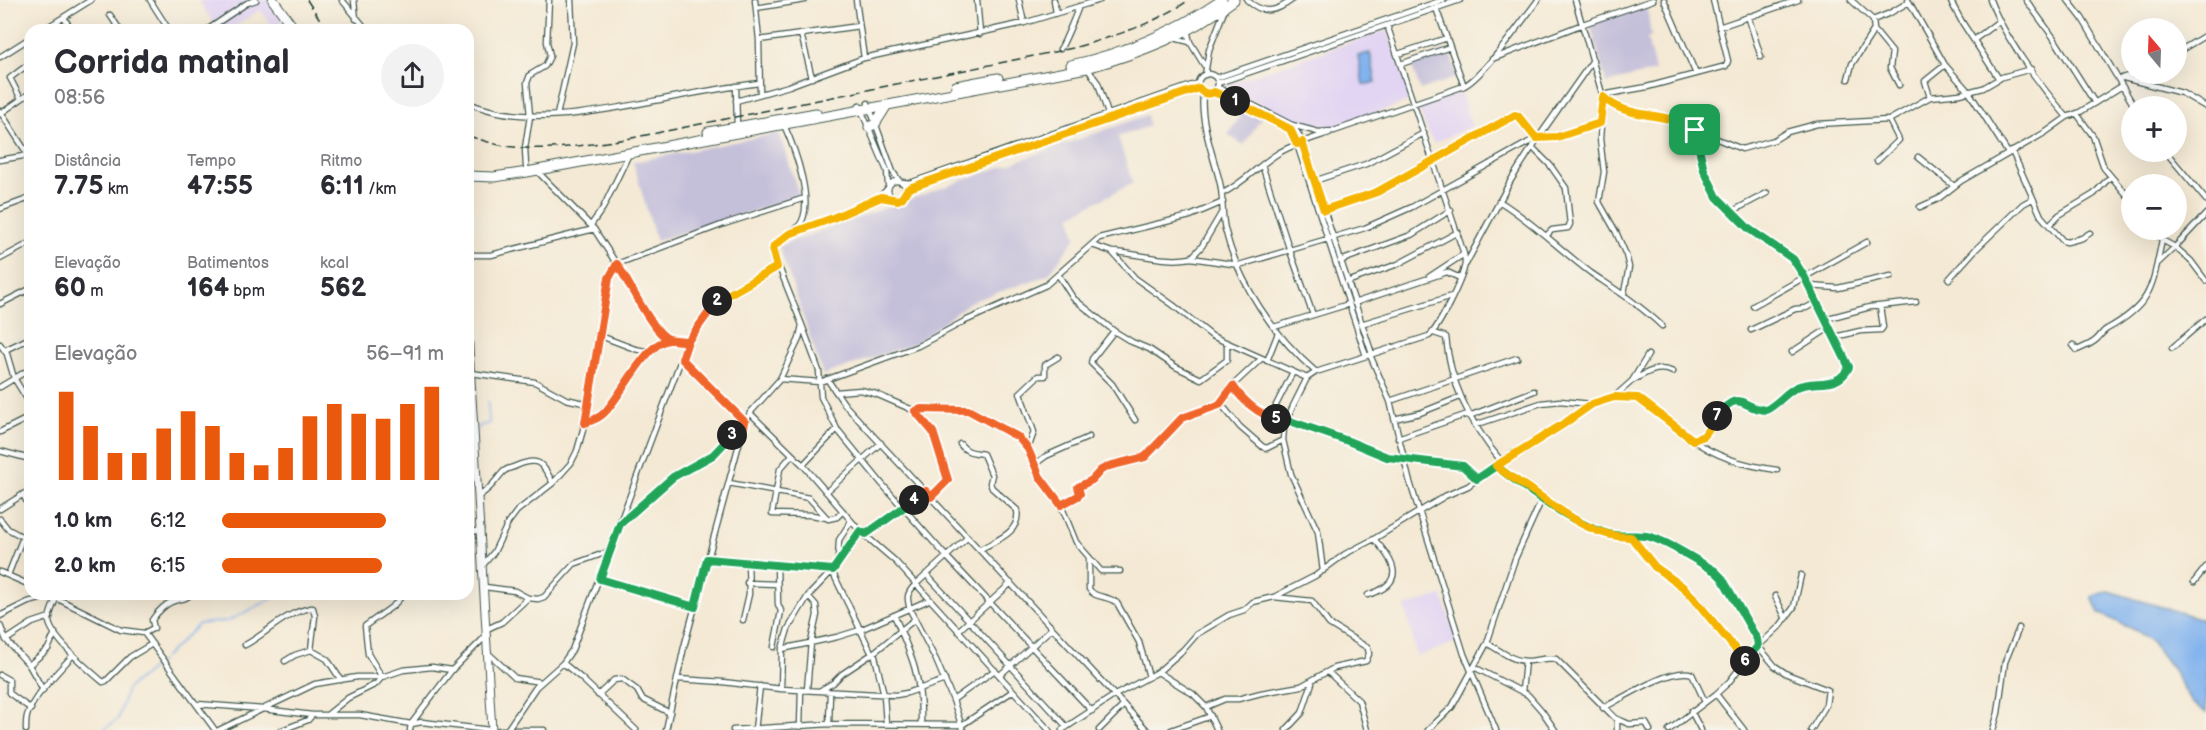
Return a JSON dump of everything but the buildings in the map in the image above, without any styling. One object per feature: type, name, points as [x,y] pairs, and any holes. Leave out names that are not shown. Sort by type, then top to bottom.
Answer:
[{"type":"highway","points":[[273,0],[291,24]]},
{"type":"highway","points":[[279,0],[296,24]]},
{"type":"highway","points":[[474,172],[531,169],[630,153],[784,125],[865,106],[887,105],[1087,68],[1171,38],[1213,15],[1228,2]]},
{"type":"highway","points":[[474,176],[494,177],[737,127],[865,106],[1047,70],[1103,57],[1158,36],[1228,2]]},
{"type":"highway","points":[[872,124],[887,105]]},
{"type":"street","points":[[79,8],[81,0]]},
{"type":"street","points":[[52,24],[91,0]]},
{"type":"street","points":[[150,0],[165,24]]},
{"type":"street","points":[[216,24],[247,3],[256,0]]},
{"type":"street","points":[[342,0],[361,24]]},
{"type":"street","points":[[354,0],[356,19]]},
{"type":"street","points":[[549,0],[547,42],[550,56],[544,66],[530,75],[527,82],[530,116],[525,148],[531,169],[592,227],[655,328],[668,339],[688,341]]},
{"type":"street","points":[[557,115],[573,43],[571,0]]},
{"type":"street","points":[[755,0],[759,40],[760,94]]},
{"type":"street","points":[[756,8],[805,0]]},
{"type":"street","points":[[856,0],[864,58]]},
{"type":"street","points":[[977,0],[980,34]]},
{"type":"street","points":[[1019,0],[1024,23]]},
{"type":"street","points":[[1054,0],[1056,13]]},
{"type":"street","points":[[736,101],[812,78],[864,58],[980,34],[1100,0]]},
{"type":"street","points":[[1247,0],[1262,11],[1281,8],[1292,0]]},
{"type":"street","points":[[1203,93],[1209,94],[1216,85],[1443,0]]},
{"type":"street","points":[[1216,85],[1460,0]]},
{"type":"street","points":[[1223,193],[1276,155],[1299,143],[1470,83],[1538,0]]},
{"type":"street","points":[[1575,0],[1603,96],[1600,123],[1604,172],[1599,202],[1626,255],[1629,267],[1624,293]]},
{"type":"street","points":[[1491,60],[1583,24],[1653,0]]},
{"type":"street","points":[[1664,0],[1696,74]]},
{"type":"street","points":[[1603,96],[1647,87],[1728,64],[1713,0]]},
{"type":"street","points":[[1719,27],[1798,0]]},
{"type":"street","points":[[1851,0],[1873,20],[1874,30],[1892,52],[1890,68],[1899,85]]},
{"type":"street","points":[[1950,0],[1999,79]]},
{"type":"street","points":[[1990,0],[2000,21],[2031,69],[2067,117]]},
{"type":"street","points":[[2026,0],[2053,37],[2095,103]]},
{"type":"street","points":[[2068,0],[2121,78]]},
{"type":"street","points":[[1873,20],[1890,14],[1908,1],[1945,65],[1969,92],[2025,176],[2032,199],[2041,216],[2063,241],[2067,242],[2090,233]]},
{"type":"street","points":[[1205,75],[1205,65],[1217,26],[1228,2]]},
{"type":"street","points":[[1060,49],[1065,43],[1066,33],[1079,6]]},
{"type":"street","points":[[1436,8],[1464,86]]},
{"type":"street","points":[[110,15],[116,24]]},
{"type":"street","points":[[1213,15],[1217,26]]},
{"type":"street","points":[[1748,16],[1761,57]]},
{"type":"street","points":[[63,17],[67,24]]},
{"type":"street","points":[[1974,40],[2000,21]]},
{"type":"street","points":[[1387,25],[1451,210],[1464,254],[1465,266]]},
{"type":"street","points":[[759,40],[859,26]]},
{"type":"street","points":[[1187,30],[1190,42],[1205,65]]},
{"type":"street","points":[[1848,79],[1852,64],[1874,30]]},
{"type":"street","points":[[801,34],[812,78]]},
{"type":"street","points":[[2187,46],[2206,35]]},
{"type":"street","points":[[1171,38],[1190,42]]},
{"type":"street","points":[[1398,54],[1447,38]]},
{"type":"street","points":[[0,57],[24,42]]},
{"type":"street","points":[[1401,64],[1450,47]]},
{"type":"street","points":[[1323,571],[1318,532],[1291,474],[1282,440],[1287,420],[1307,378],[1316,372],[1434,333],[1499,201],[1537,138],[1593,60]]},
{"type":"street","points":[[1930,97],[1926,81],[1945,65]]},
{"type":"street","points":[[21,99],[10,78],[24,68]]},
{"type":"street","points":[[1087,68],[1098,83],[1108,114]]},
{"type":"street","points":[[1603,96],[1615,107],[1680,122],[1742,149],[1774,140],[1787,132],[1817,124],[1889,120],[1930,97],[1969,92],[2031,69]]},
{"type":"street","points":[[1316,372],[1278,333],[1257,303],[1225,229],[1222,211],[1223,193],[1205,122],[1203,93],[1198,86],[1200,78],[1205,75],[1210,75],[1216,85],[1286,126],[1299,143],[1362,334],[1390,401],[1398,438],[1420,512],[1472,670],[1496,730]]},
{"type":"street","points":[[474,104],[530,116],[557,115],[629,107],[759,83]]},
{"type":"street","points":[[2145,84],[2182,93],[2205,105]]},
{"type":"street","points":[[1216,85],[1292,125],[1318,132],[1335,131]]},
{"type":"street","points":[[736,86],[737,127]]},
{"type":"street","points":[[881,197],[894,181],[910,183],[1108,114],[1198,86]]},
{"type":"street","points":[[789,234],[881,197],[898,200],[912,187],[1198,86]]},
{"type":"street","points":[[1920,207],[1938,199],[1954,186],[2122,86],[2128,96]]},
{"type":"street","points":[[23,145],[0,113],[24,97]]},
{"type":"street","points":[[865,106],[893,172],[906,192]]},
{"type":"street","points":[[865,106],[887,171],[890,198]]},
{"type":"street","points":[[2077,114],[2093,136],[2100,159],[2110,177],[2121,189]]},
{"type":"street","points":[[1324,210],[1377,192],[1515,115],[1537,138]]},
{"type":"street","points":[[1877,160],[1899,140],[1889,120]]},
{"type":"street","points":[[1092,245],[1112,252],[1129,253],[1148,258],[1191,258],[1239,265],[1331,239],[1389,218],[1537,138],[1557,137],[1600,123]]},
{"type":"street","points":[[784,125],[792,142],[805,198],[803,220],[798,227],[774,246],[773,252],[777,267],[815,358],[820,382],[820,397],[837,429],[904,508],[1092,711]]},
{"type":"street","points":[[1292,125],[1299,135],[1299,143]]},
{"type":"street","points":[[1693,440],[1704,436],[1717,415],[1731,402],[1745,402],[1761,410],[1772,407],[1796,388],[1834,382],[1849,367],[1804,276],[1789,255],[1749,229],[1717,197],[1707,178],[1695,130]]},
{"type":"street","points":[[1314,181],[1366,164],[1424,132]]},
{"type":"street","points":[[1532,147],[1553,169],[1559,181],[1566,188],[1568,197],[1570,224],[1568,228],[1552,230],[1546,235]]},
{"type":"street","points":[[474,255],[491,255],[592,227],[630,153]]},
{"type":"street","points":[[0,160],[24,157]]},
{"type":"street","points":[[1918,157],[1954,186]]},
{"type":"street","points":[[2174,162],[2206,200]]},
{"type":"street","points":[[1262,165],[1313,315]]},
{"type":"street","points":[[1308,171],[1314,181],[1315,190]]},
{"type":"street","points":[[2050,224],[2059,215],[2094,194],[2110,177]]},
{"type":"street","points":[[1731,212],[1767,193]]},
{"type":"street","points":[[483,565],[494,552],[508,523],[517,511],[554,483],[571,463],[585,423],[609,278],[617,264],[724,224],[805,198]]},
{"type":"street","points":[[1949,279],[1976,249],[2023,204],[2032,199]]},
{"type":"street","points":[[0,209],[24,200]]},
{"type":"street","points":[[1318,200],[1324,210],[1324,218]]},
{"type":"street","points":[[1499,201],[1521,214],[1591,272],[1624,293],[1662,326]]},
{"type":"street","points":[[780,379],[820,382],[918,346],[965,321],[1025,295],[1059,276],[1099,238],[1190,216],[1223,202]]},
{"type":"street","points":[[1340,261],[1411,235],[1451,210]]},
{"type":"street","points":[[1191,258],[1202,246],[1222,211]]},
{"type":"street","points":[[2158,263],[2206,214]]},
{"type":"street","points":[[1347,282],[1398,264],[1458,232]]},
{"type":"street","points":[[2073,345],[2077,350],[2094,341],[2106,329],[2119,323],[2139,308],[2151,289],[2162,240],[2175,247],[2191,261],[2206,281]]},
{"type":"street","points":[[1753,306],[1867,242]]},
{"type":"street","points":[[0,259],[24,246]]},
{"type":"street","points":[[1333,246],[1347,282],[1348,292]]},
{"type":"street","points":[[1112,252],[1135,279],[1212,336],[1307,378]]},
{"type":"street","points":[[1428,277],[1464,254]]},
{"type":"street","points":[[507,730],[541,682],[563,663],[572,650],[688,341],[719,299],[777,267]]},
{"type":"street","points":[[1274,327],[1352,304],[1428,277],[1447,272],[1460,278]]},
{"type":"street","points":[[1059,276],[1073,298],[1114,331],[1149,349],[1176,368],[1201,379],[1227,360],[1227,343]]},
{"type":"street","points":[[1809,286],[1838,288],[1891,276]]},
{"type":"street","points":[[0,304],[24,292]]},
{"type":"street","points":[[1362,324],[1452,296]]},
{"type":"street","points":[[1751,330],[1795,309],[1806,308],[1817,302]]},
{"type":"street","points":[[1825,319],[1880,306],[1916,302]]},
{"type":"street","points":[[1835,338],[1853,332],[1881,330],[1883,327],[1880,306]]},
{"type":"street","points":[[1355,314],[1362,324],[1362,334]]},
{"type":"street","points":[[2172,348],[2206,319]]},
{"type":"street","points":[[666,730],[707,559],[744,424],[750,412],[780,379],[800,339],[802,325]]},
{"type":"street","points":[[1792,351],[1829,328]]},
{"type":"street","points":[[1114,331],[1091,363],[1112,384],[1135,420]]},
{"type":"street","points":[[1061,505],[1078,496],[1080,494],[1078,487],[1092,480],[1101,470],[1145,457],[1185,416],[1221,404],[1233,386],[1264,360],[1278,333]]},
{"type":"street","points":[[1434,333],[1446,337],[1454,380],[1460,397],[1475,426],[1501,461]]},
{"type":"street","points":[[598,334],[635,349],[650,352]]},
{"type":"street","points":[[585,423],[605,412],[632,373],[650,352],[668,339]]},
{"type":"street","points":[[5,350],[24,341]]},
{"type":"street","points":[[0,344],[5,350],[14,378],[24,394]]},
{"type":"street","points":[[1632,381],[1648,355]]},
{"type":"street","points":[[1028,449],[1034,432],[1020,393],[1038,376],[1046,376],[1045,365],[1058,357]]},
{"type":"street","points":[[1390,401],[1517,358]]},
{"type":"street","points":[[682,359],[744,424]]},
{"type":"street","points":[[1614,397],[1632,381],[1655,369],[1663,368],[1673,372]]},
{"type":"street","points":[[0,387],[24,372]]},
{"type":"street","points":[[1276,405],[1293,372]]},
{"type":"street","points":[[474,375],[535,382],[566,399],[588,404]]},
{"type":"street","points":[[827,379],[845,405],[981,549],[1115,695],[1143,729]]},
{"type":"street","points":[[1233,386],[1241,398],[1264,415],[1287,420],[1387,457],[1463,466],[1477,479]]},
{"type":"street","points":[[836,392],[861,390],[915,411],[930,408],[968,410],[1009,431],[1018,437],[1028,449],[1040,477],[1061,505],[1077,542],[1101,571],[1120,571]]},
{"type":"street","points":[[1398,438],[1534,391]]},
{"type":"street","points":[[1394,419],[1460,397]]},
{"type":"street","points":[[926,574],[1011,666],[1064,729],[1115,695],[1158,672],[1183,651],[1197,634],[1229,615],[1244,610],[1253,602],[1274,597],[1323,571],[1345,554],[1445,496],[1464,489],[1501,461],[1592,404],[1614,397],[1638,398],[1713,453],[1756,467],[1777,470]]},
{"type":"street","points":[[1475,426],[1541,403],[1560,401],[1592,404]]},
{"type":"street","points":[[1221,404],[1240,427],[1263,447],[1268,448],[1282,440]]},
{"type":"street","points":[[915,411],[933,432],[948,480],[931,497]]},
{"type":"street","points":[[750,412],[802,465],[851,521],[895,561],[1000,675],[1046,729]]},
{"type":"street","points":[[0,432],[24,420]]},
{"type":"street","points":[[620,524],[673,477],[713,455],[744,424]]},
{"type":"street","points":[[197,704],[312,715],[360,716],[411,727],[422,723],[491,730],[485,587],[474,429]]},
{"type":"street","points":[[802,465],[837,429]]},
{"type":"street","points":[[1034,465],[1046,456],[1089,436]]},
{"type":"street","points":[[826,492],[881,443]]},
{"type":"street","points":[[960,444],[971,453],[983,454],[992,475],[990,483],[992,488],[1015,506],[1018,515],[1017,524],[1011,531],[981,549]]},
{"type":"street","points":[[0,451],[24,457]]},
{"type":"street","points":[[792,455],[780,469],[771,512],[773,515],[812,515],[828,519],[837,518],[843,511]]},
{"type":"street","points":[[479,496],[496,484],[504,471],[531,460],[541,465],[554,483]]},
{"type":"street","points":[[1496,466],[1542,499],[1591,528],[1606,534],[1659,539],[1715,571],[1722,578],[1755,634],[1758,646],[1775,666],[1787,674],[1828,690],[1827,705],[1811,730]]},
{"type":"street","points":[[729,483],[809,498],[828,519]]},
{"type":"street","points":[[782,689],[782,649],[788,629],[808,596],[833,570],[863,532],[904,508],[926,491]]},
{"type":"street","points":[[0,510],[23,494]]},
{"type":"street","points":[[1428,730],[1452,707],[1487,644],[1515,559],[1542,499]]},
{"type":"street","points":[[0,519],[8,529],[23,537],[3,574],[24,583]]},
{"type":"street","points":[[838,561],[839,540],[851,521]]},
{"type":"street","points":[[474,532],[481,530]]},
{"type":"street","points":[[962,728],[945,680],[910,610],[907,597],[909,591],[926,574],[968,537]]},
{"type":"street","points":[[1631,537],[1655,567],[1692,596],[1744,662]]},
{"type":"street","points":[[1368,595],[1387,587],[1393,579],[1394,571],[1389,555],[1374,539]]},
{"type":"street","points":[[485,587],[515,591],[528,598],[540,599],[553,589],[574,564],[610,551]]},
{"type":"street","points":[[1089,557],[1089,589],[1095,596],[1112,598],[1117,603],[1139,642],[1149,677]]},
{"type":"street","points":[[707,559],[833,570]]},
{"type":"street","points":[[743,620],[749,594],[748,562]]},
{"type":"street","points":[[774,647],[781,611],[778,604],[777,564]]},
{"type":"street","points":[[2194,582],[2206,567]]},
{"type":"street","points":[[833,570],[873,653],[884,694],[886,724]]},
{"type":"street","points":[[1669,730],[1716,694],[1758,646],[1786,619],[1794,607],[1801,575]]},
{"type":"street","points":[[600,579],[695,607]]},
{"type":"street","points":[[747,582],[777,584]]},
{"type":"street","points":[[958,631],[1011,583]]},
{"type":"street","points":[[800,727],[811,642],[817,615],[816,605],[808,596]]},
{"type":"street","points":[[1775,596],[1786,619]]},
{"type":"street","points":[[1206,707],[1225,699],[1238,699],[1301,686],[1334,668],[1366,661],[1369,654],[1368,648],[1329,624],[1312,602],[1274,597]]},
{"type":"street","points":[[411,727],[452,670],[487,632],[502,622],[528,598]]},
{"type":"street","points":[[0,609],[2,615],[28,602],[38,600]]},
{"type":"street","points":[[53,600],[50,625],[73,655],[104,682],[132,655],[152,645]]},
{"type":"street","points":[[60,600],[121,630],[144,633],[154,628],[152,620],[159,610],[177,600]]},
{"type":"street","points":[[382,677],[368,654],[365,626],[398,600]]},
{"type":"street","points":[[782,649],[860,630],[929,600]]},
{"type":"street","points":[[245,645],[263,635],[287,615],[313,608],[315,616],[311,650]]},
{"type":"street","points":[[894,615],[917,669],[920,688],[917,726]]},
{"type":"street","points":[[6,640],[32,623],[50,616]]},
{"type":"street","points":[[818,691],[833,683],[915,619]]},
{"type":"street","points":[[0,625],[6,640],[29,664],[43,690]]},
{"type":"street","points":[[1000,675],[1052,628]]},
{"type":"street","points":[[1993,730],[1998,713],[2005,662],[2019,628]]},
{"type":"street","points":[[29,664],[48,648],[55,633]]},
{"type":"street","points":[[144,633],[217,730],[315,684],[357,677],[382,677],[399,671],[432,667],[452,670]]},
{"type":"street","points":[[1487,644],[1516,660],[1556,659],[1617,720],[1629,724],[1646,723],[1650,730]]},
{"type":"street","points":[[285,661],[311,650],[327,659],[340,680]]},
{"type":"street","points":[[488,653],[515,678],[541,682]]},
{"type":"street","points":[[26,730],[27,715],[43,690],[73,655]]},
{"type":"street","points":[[1522,692],[1525,661]]},
{"type":"street","points":[[563,663],[636,730]]},
{"type":"street","points":[[953,700],[995,670]]},
{"type":"street","points":[[1472,670],[1522,692],[1542,711],[1555,730]]},
{"type":"street","points":[[1158,672],[1193,694],[1206,707],[1217,730]]},
{"type":"street","points":[[1329,672],[1359,700],[1367,730]]},
{"type":"street","points":[[1603,708],[1636,688],[1683,672],[1692,674],[1705,702]]},
{"type":"street","points":[[0,675],[9,680],[9,693],[31,709]]},
{"type":"street","points":[[326,715],[348,698],[376,684],[382,677]]},
{"type":"street","points":[[598,695],[615,680],[622,679],[638,690],[642,699],[670,713]]},
{"type":"street","points":[[678,679],[782,689],[884,694],[907,693],[945,680]]},
{"type":"street","points":[[1286,730],[1302,713],[1309,687],[1313,681]]},
{"type":"street","points":[[755,729],[760,686]]},
{"type":"street","points":[[733,730],[829,724],[962,728],[1013,691]]},
{"type":"street","points":[[829,724],[830,692]]},
{"type":"street","points":[[1716,694],[1744,730]]},
{"type":"street","points":[[1099,730],[1124,705]]},
{"type":"street","points":[[1691,711],[1701,730]]},
{"type":"street","points":[[282,730],[308,720],[312,715]]},
{"type":"street","points":[[1171,730],[1211,716]]},
{"type":"street","points":[[1617,720],[1617,730]]},
{"type":"street","points":[[499,730],[544,730]]},
{"type":"shaded area","points":[[198,0],[270,0],[284,21],[280,24],[271,24],[260,10],[238,24],[214,24]]},
{"type":"shaded area","points":[[1647,5],[1651,37],[1647,38],[1655,71],[1606,83],[1590,23]]},
{"type":"shaded area","points":[[1386,30],[1412,99],[1334,128],[1324,129],[1303,125],[1223,86]]},
{"type":"shaded area","points":[[1449,50],[1458,77],[1420,90],[1411,63]]},
{"type":"shaded area","points":[[1460,91],[1472,126],[1433,143],[1418,109]]},
{"type":"shaded area","points":[[1245,108],[1261,118],[1244,145],[1228,135]]},
{"type":"shaded area","points":[[1147,115],[1149,126],[1118,137],[1133,183],[1071,215],[1076,238],[1048,275],[970,302],[916,343],[823,375],[779,246]]},
{"type":"shaded area","points":[[779,133],[800,197],[656,241],[633,162]]},
{"type":"shaded area","points":[[1442,595],[1457,642],[1417,656],[1405,607]]},
{"type":"water","points":[[1370,53],[1376,82],[1363,85],[1358,56]]},
{"type":"water","points":[[2108,591],[2206,620],[2206,713],[2190,700],[2173,670],[2151,641],[2099,613],[2092,597]]},
{"type":"waterway","points":[[478,429],[481,425],[489,424],[488,402]]},
{"type":"waterway","points":[[164,658],[199,624],[228,621],[269,600]]},
{"type":"waterway","points":[[103,730],[118,719],[127,689],[161,661]]},
{"type":"railway","points":[[307,0],[323,24]]},
{"type":"railway","points":[[474,138],[520,148],[566,147],[627,139],[1073,48],[1148,23],[1189,0]]},
{"type":"route","points":[[1695,130],[1680,122],[1615,107],[1603,97],[1600,123],[1550,139],[1536,138],[1515,115],[1377,192],[1324,210],[1302,142],[1297,144],[1290,129],[1238,102],[1214,92],[1203,93],[1199,88],[912,187],[898,200],[881,197],[778,240],[773,252],[777,267],[719,299],[688,341],[668,339],[658,345],[632,373],[605,412],[585,423],[602,310],[609,278],[612,269],[617,264],[655,328],[668,339],[677,341],[688,341],[682,359],[745,422],[744,427],[733,433],[713,455],[673,477],[620,524],[600,579],[664,600],[695,607],[707,559],[833,570],[860,531],[866,534],[926,491],[931,497],[946,484],[948,480],[933,432],[915,411],[921,409],[961,408],[968,410],[1018,437],[1028,449],[1040,477],[1061,505],[1078,496],[1080,494],[1078,487],[1092,480],[1101,470],[1145,457],[1182,418],[1221,404],[1233,386],[1241,398],[1267,417],[1287,420],[1387,457],[1463,466],[1477,479],[1496,466],[1531,490],[1542,499],[1591,528],[1622,537],[1645,536],[1659,539],[1715,571],[1722,578],[1757,639],[1758,646],[1744,662],[1692,596],[1655,567],[1631,537],[1622,537],[1606,534],[1591,528],[1568,515],[1542,499],[1496,466],[1592,404],[1604,399],[1638,398],[1693,440],[1698,440],[1709,430],[1717,415],[1731,402],[1745,402],[1766,410],[1780,402],[1796,388],[1834,382],[1849,367],[1804,276],[1793,259],[1749,229],[1717,197],[1704,170],[1695,130]]}]
